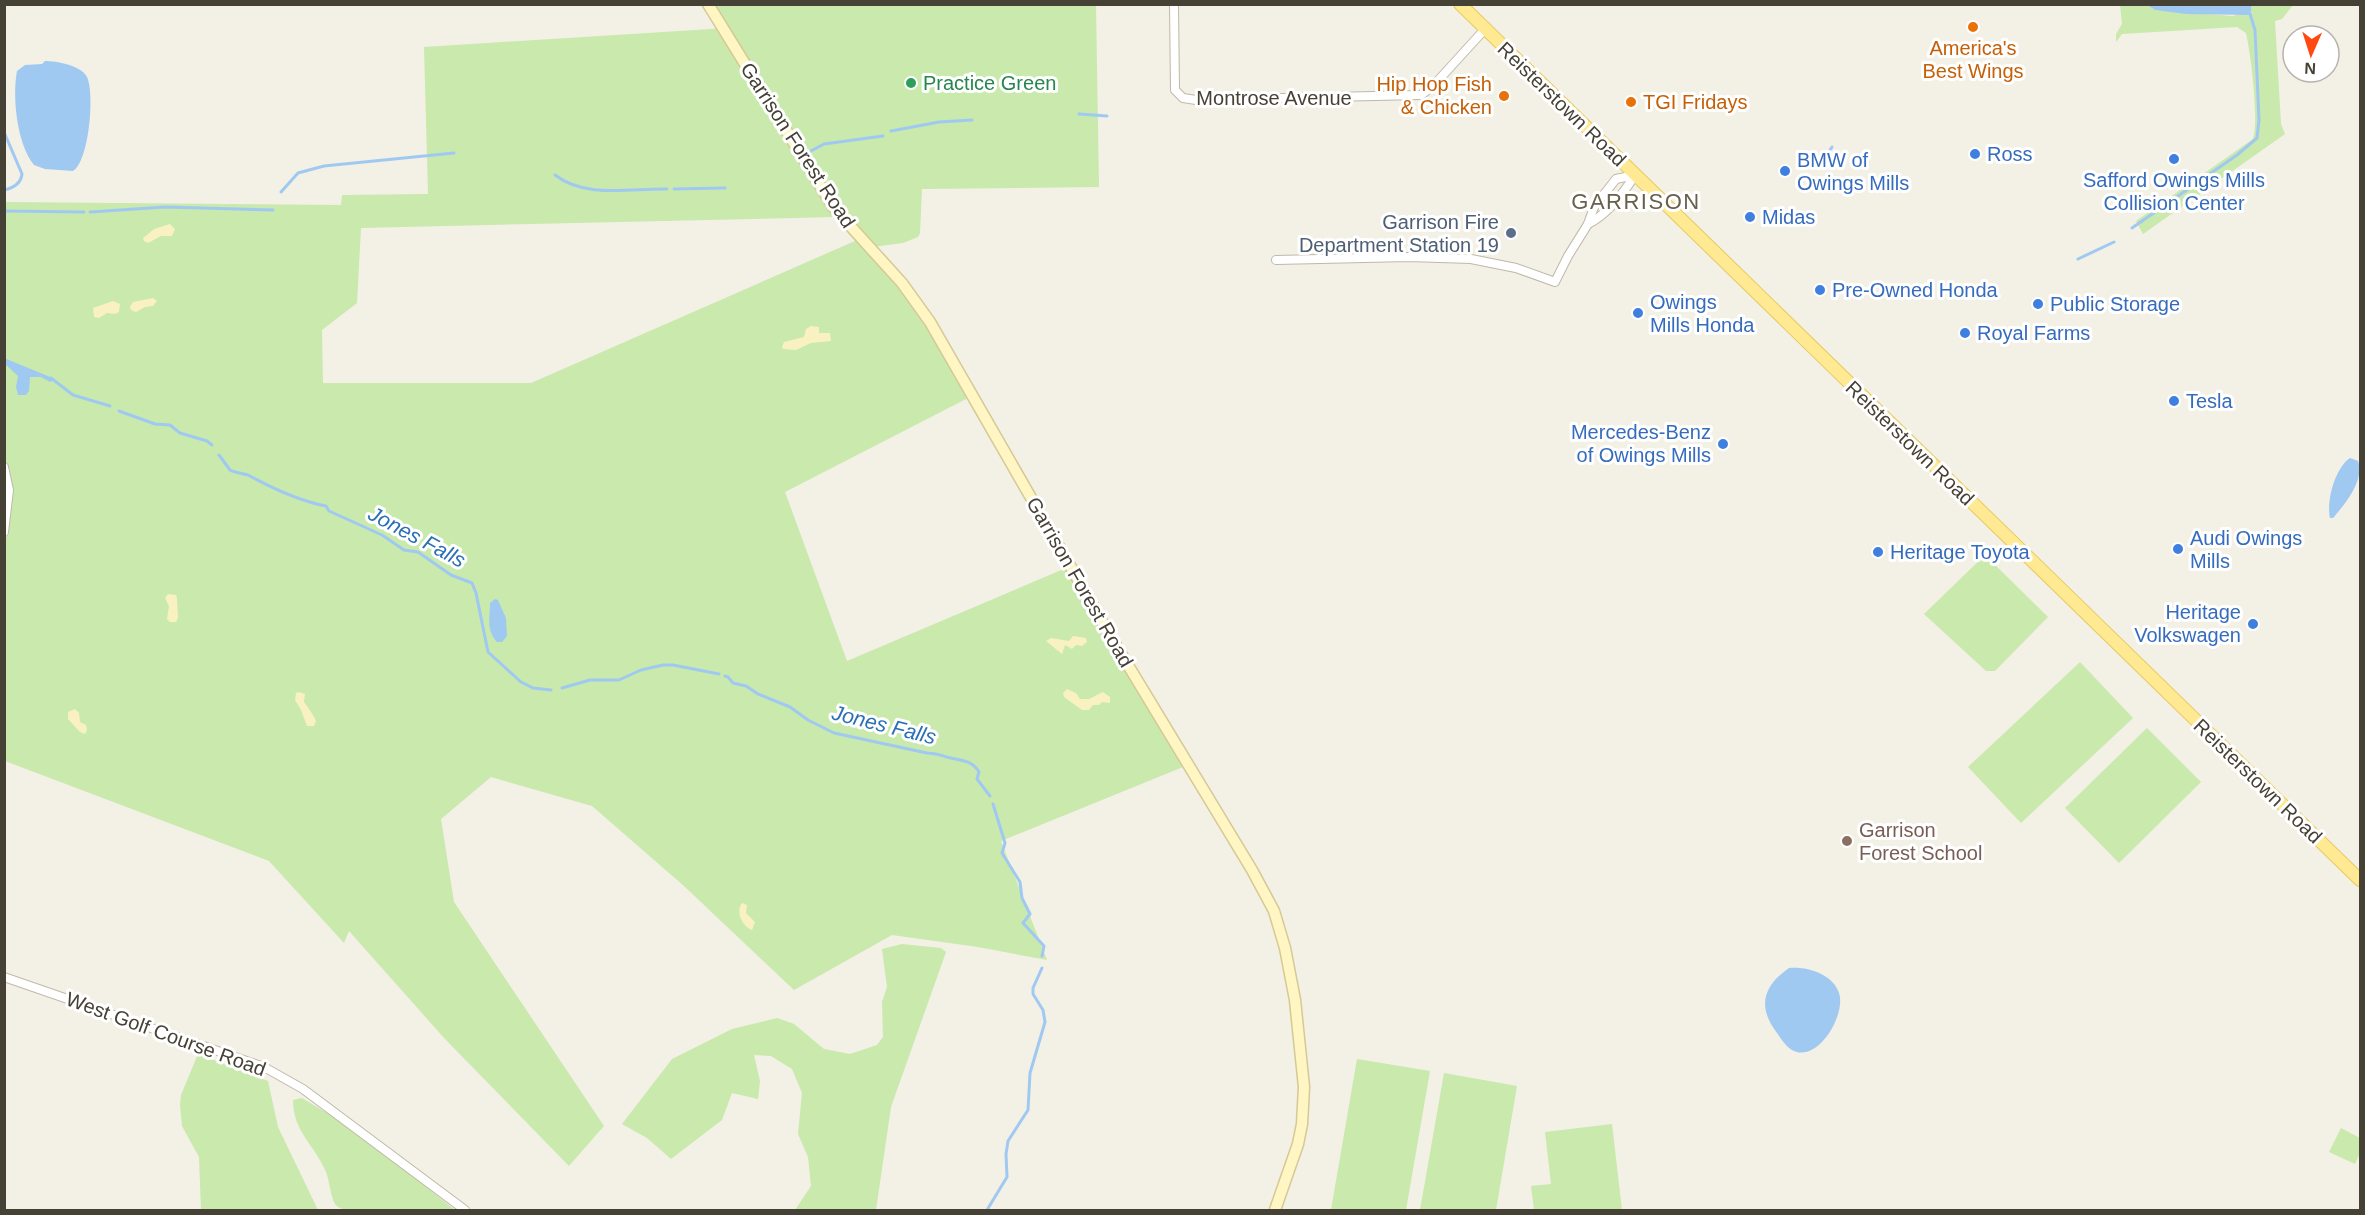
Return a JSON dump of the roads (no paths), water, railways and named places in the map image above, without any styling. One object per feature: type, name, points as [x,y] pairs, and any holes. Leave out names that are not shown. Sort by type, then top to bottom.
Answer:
[{"type":"main road","name":"Garrison Forest Road","points":[[708,4],[834,208],[902,283],[930,322],[1106,627],[1274,911],[1285,948],[1295,1000],[1304,1087],[1302,1124],[1298,1144],[1275,1210]]},
{"type":"main road","name":"Reisterstown Road","points":[[1460,4],[2361,880]]},
{"type":"street","name":"Montrose Avenue","points":[[1174,4],[1174,83],[1179,96],[1196,100],[1420,95],[1434,85],[1485,29]]},
{"type":"street","points":[[1276,260],[1399,257],[1471,259],[1516,268],[1555,282],[1588,224],[1594,207],[1616,179],[1635,175]]},
{"type":"street","points":[[1588,224],[1600,218],[1626,189],[1635,175]]},
{"type":"street","points":[[4,467],[9,490],[4,532]]},
{"type":"street","name":"West Golf Course Road","points":[[4,977],[264,1066],[321,1102],[465,1210]]},
{"type":"water","points":[[2147,5],[2252,5],[2250,15],[2186,14],[2155,10]]},
{"type":"water","points":[[45,61],[74,67],[87,77],[90,112],[87,142],[79,165],[73,171],[45,169],[34,165],[23,145],[17,120],[15,94],[17,71],[25,65],[42,64]]},
{"type":"water","points":[[4,358],[55,379],[50,382],[41,377],[30,377],[29,391],[26,395],[18,395],[16,387],[18,376],[5,364]]},
{"type":"water","points":[[2350,458],[2358,461],[2359,476],[2343,506],[2333,518],[2330,518],[2329,503],[2333,485],[2340,469]]},
{"type":"water","points":[[495,599],[498,600],[506,618],[507,636],[502,642],[497,642],[490,628],[490,603]]},
{"type":"water","points":[[1789,968],[1804,968],[1825,976],[1836,986],[1839,993],[1839,1012],[1830,1032],[1815,1048],[1806,1052],[1797,1052],[1788,1047],[1771,1023],[1765,1006],[1766,997],[1773,982]]},
{"type":"waterway","points":[[2132,228],[2237,155],[2257,138],[2259,120],[2255,30],[2250,14]]},
{"type":"waterway","points":[[1079,114],[1107,116]]},
{"type":"waterway","points":[[891,131],[939,122],[972,120]]},
{"type":"waterway","points":[[4,132],[22,174],[16,185],[4,190]]},
{"type":"waterway","points":[[809,152],[824,144],[883,136]]},
{"type":"waterway","points":[[281,192],[298,173],[324,166],[454,153]]},
{"type":"waterway","points":[[555,175],[567,182],[595,190],[667,189]]},
{"type":"waterway","points":[[674,189],[725,188]]},
{"type":"waterway","points":[[90,212],[165,207],[273,210]]},
{"type":"waterway","points":[[4,211],[84,212]]},
{"type":"waterway","points":[[2078,259],[2114,242]]},
{"type":"waterway","name":"Jones Falls","points":[[51,378],[73,395],[110,406]]},
{"type":"waterway","name":"Jones Falls","points":[[119,411],[155,424],[170,425],[180,433],[207,441],[212,445]]},
{"type":"waterway","name":"Jones Falls","points":[[219,455],[230,470],[248,475],[296,497],[326,506],[329,511],[382,535],[404,550],[418,552],[451,575],[472,583],[488,652],[521,682],[533,688],[551,690]]},
{"type":"waterway","name":"Jones Falls","points":[[562,688],[590,680],[619,680],[641,670],[663,665],[719,674]]},
{"type":"waterway","name":"Jones Falls","points":[[725,676],[733,683],[746,686],[758,694],[790,707],[808,720],[834,733],[970,763],[979,772],[977,779],[990,796]]},
{"type":"waterway","name":"Jones Falls","points":[[993,804],[1005,843],[1002,853],[1020,882],[1022,898],[1030,914],[1023,923],[1044,946],[1042,956]]},
{"type":"waterway","name":"Jones Falls","points":[[987,1210],[1007,1177],[1008,1141],[1028,1110],[1030,1073],[1045,1022],[1043,1010],[1033,994],[1033,988],[1042,968]]},
{"type":"place","name":"America's Best Wings","points":[[1973,27]]},
{"type":"place","name":"Practice Green","points":[[911,83]]},
{"type":"place","name":"Hip Hop Fish & Chicken","points":[[1504,96]]},
{"type":"place","name":"TGI Fridays","points":[[1631,102]]},
{"type":"place","name":"Ross","points":[[1975,154]]},
{"type":"place","name":"Safford Owings Mills Collision Center","points":[[2174,159]]},
{"type":"place","name":"BMW of Owings Mills","points":[[1785,171]]},
{"type":"place","name":"Midas","points":[[1750,217]]},
{"type":"place","name":"Garrison Fire Department Station 19","points":[[1511,233]]},
{"type":"place","name":"Pre-Owned Honda","points":[[1820,290]]},
{"type":"place","name":"Public Storage","points":[[2038,304]]},
{"type":"place","name":"Owings Mills Honda","points":[[1638,313]]},
{"type":"place","name":"Royal Farms","points":[[1965,333]]},
{"type":"place","name":"Tesla","points":[[2174,401]]},
{"type":"place","name":"Mercedes-Benz of Owings Mills","points":[[1723,444]]},
{"type":"place","name":"Audi Owings Mills","points":[[2178,549]]},
{"type":"place","name":"Heritage Toyota","points":[[1878,552]]},
{"type":"place","name":"Heritage Volkswagen","points":[[2253,624]]},
{"type":"place","name":"Garrison Forest School","points":[[1847,841]]},
{"type":"district","name":"GARRISON","points":[[1636,201]]}]
